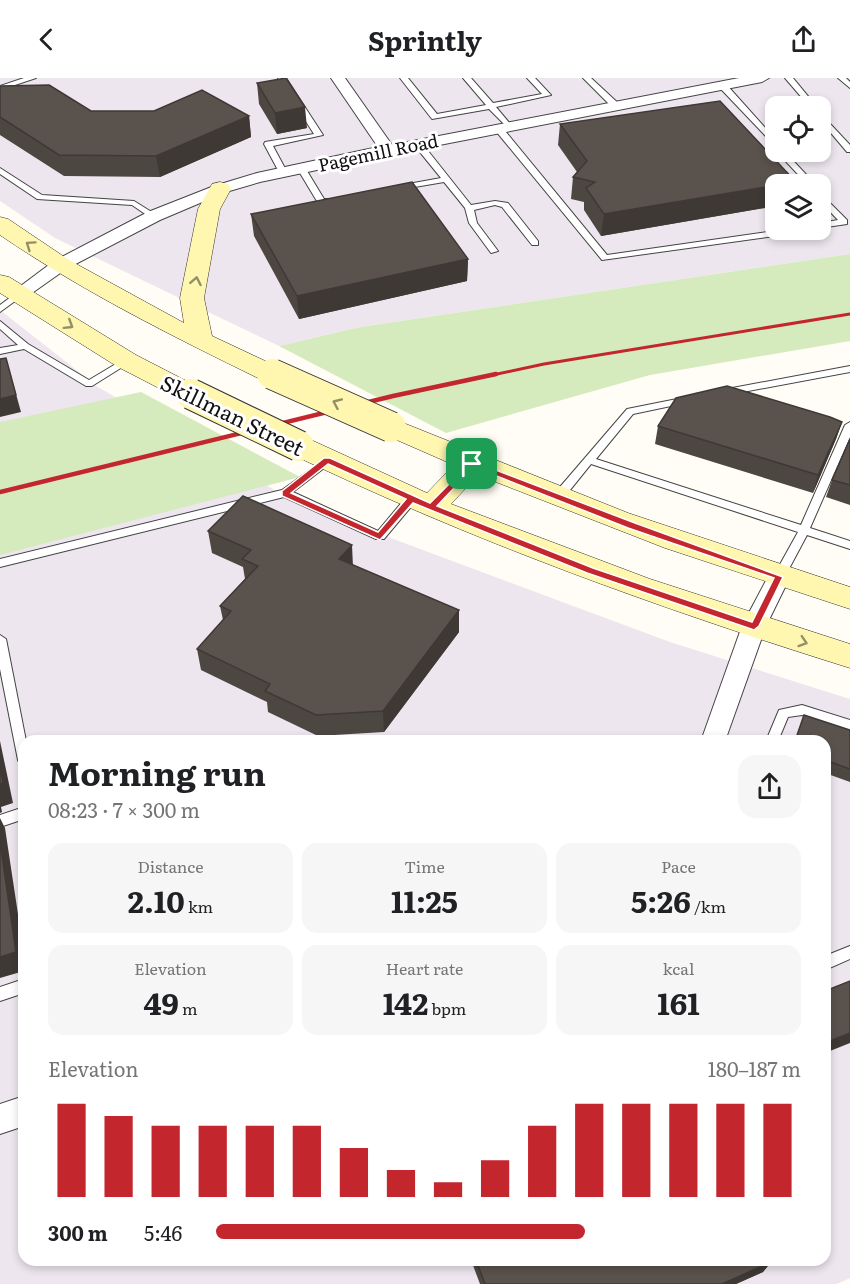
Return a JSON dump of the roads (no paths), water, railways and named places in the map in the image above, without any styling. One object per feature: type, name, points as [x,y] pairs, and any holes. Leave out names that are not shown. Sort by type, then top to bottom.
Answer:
[{"type":"main road","points":[[200,339],[192,298],[209,209],[220,189]]},
{"type":"main road","points":[[0,224],[60,265],[158,320],[472,464],[632,526],[779,577],[850,598]]},
{"type":"main road","name":"Skillman Street","points":[[6,295],[191,394],[421,503],[590,570],[850,656]]},
{"type":"main road","points":[[421,503],[472,464]]},
{"type":"street","points":[[338,78],[388,150]]},
{"type":"street","name":"Pagemill Road","points":[[6,295],[154,216],[220,189],[300,168],[762,78]]},
{"type":"street","points":[[715,735],[754,626],[779,577]]},
{"type":"street","points":[[0,1119],[18,1113]]},
{"type":"lane","points":[[0,88],[32,78]]},
{"type":"lane","points":[[282,78],[319,135],[268,144],[284,172]]},
{"type":"lane","points":[[404,78],[435,117],[547,95],[531,78]]},
{"type":"lane","points":[[467,78],[492,107],[503,127],[605,258],[765,235]]},
{"type":"lane","points":[[587,78],[615,105]]},
{"type":"lane","points":[[789,78],[804,96]]},
{"type":"lane","points":[[842,78],[850,86]]},
{"type":"lane","points":[[722,84],[765,133]]},
{"type":"lane","points":[[831,128],[850,150]]},
{"type":"lane","points":[[418,144],[469,208],[473,223],[494,251]]},
{"type":"lane","points":[[790,162],[802,174]]},
{"type":"lane","points":[[300,168],[321,201],[349,198]]},
{"type":"lane","points":[[0,170],[40,196],[134,203],[154,216]]},
{"type":"lane","points":[[392,190],[446,179]]},
{"type":"lane","points":[[469,208],[495,203],[505,205],[536,243]]},
{"type":"lane","points":[[831,207],[844,222],[831,224]]},
{"type":"lane","points":[[0,324],[25,346],[89,384],[127,360]]},
{"type":"lane","points":[[0,351],[25,346]]},
{"type":"lane","points":[[711,396],[850,369]]},
{"type":"lane","points":[[558,497],[630,411],[700,398]]},
{"type":"lane","points":[[779,577],[804,530],[850,425]]},
{"type":"lane","points":[[0,563],[285,494],[327,460]]},
{"type":"lane","points":[[589,460],[850,545]]},
{"type":"lane","points":[[285,494],[380,536],[421,503]]},
{"type":"lane","points":[[0,639],[19,735]]},
{"type":"lane","points":[[774,735],[783,713],[802,710],[850,725]]},
{"type":"lane","points":[[0,821],[18,815]]},
{"type":"lane","points":[[831,960],[850,952]]},
{"type":"lane","points":[[0,994],[18,988]]},
{"type":"railway","points":[[488,376],[544,364],[850,314]]},
{"type":"railway","points":[[0,492],[393,396],[496,374]]}]
